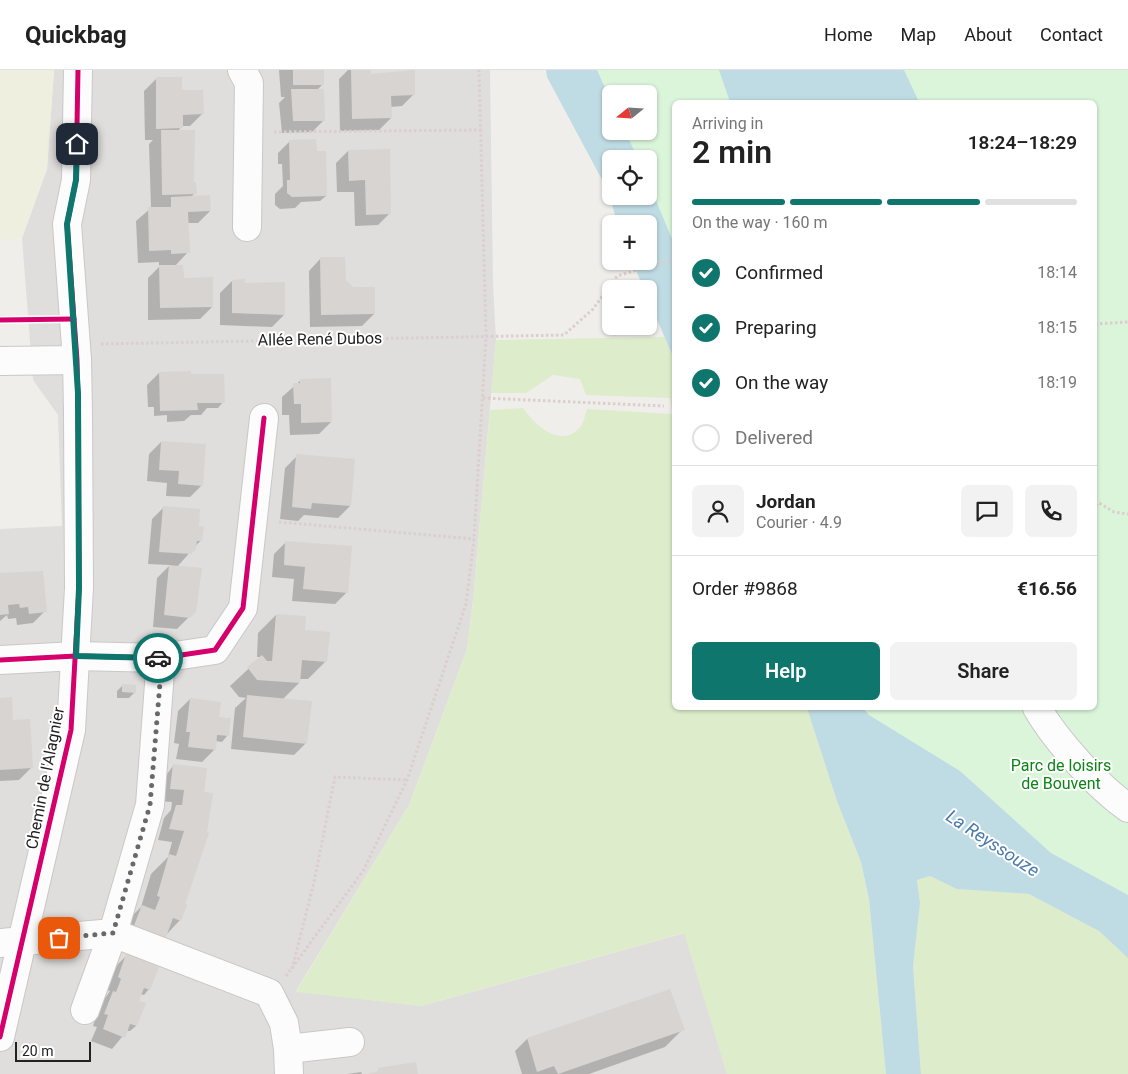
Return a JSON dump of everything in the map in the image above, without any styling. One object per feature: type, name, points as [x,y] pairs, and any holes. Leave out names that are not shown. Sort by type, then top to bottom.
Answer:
[{"type":"street","name":"Chemin de l'Alagnier","points":[[0,1037],[12,941],[71,730],[79,588],[76,353],[67,224],[76,180],[78,70]]},
{"type":"street","points":[[242,70],[249,84],[247,227]]},
{"type":"street","points":[[0,361],[76,353]]},
{"type":"street","points":[[0,660],[76,656],[162,658],[215,650],[243,608],[264,418]]},
{"type":"street","points":[[85,1010],[113,933],[150,805],[162,658]]},
{"type":"street","points":[[1037,710],[1049,728],[1080,763],[1128,808]]},
{"type":"street","points":[[12,941],[113,933],[269,993],[284,1022],[289,1062],[350,1042]]},
{"type":"path","points":[[269,993],[291,972],[363,871],[407,780],[466,604],[474,538],[486,336],[479,70]]},
{"type":"path","points":[[248,132],[481,130]]},
{"type":"path","points":[[1097,324],[1128,322]]},
{"type":"path","points":[[483,398],[664,406]]},
{"type":"path","points":[[1097,504],[1099,503],[1114,512],[1128,514]]},
{"type":"path","points":[[254,520],[474,538]]},
{"type":"path","points":[[291,972],[314,882],[335,777],[407,780]]},
{"type":"shaded area","points":[[54,70],[490,70],[493,284],[496,340],[467,649],[409,805],[296,991],[421,1006],[685,933],[727,1074],[0,1074],[0,529],[62,526],[58,415],[33,380],[22,238],[47,169]]},
{"type":"green space","points":[[0,70],[54,70],[47,169],[22,238],[0,240]]},
{"type":"green space","name":"Parc de loisirs de Bouvent","points":[[597,70],[1128,70],[1128,895],[1051,853],[960,771],[869,715],[865,710],[1097,710],[1097,100],[672,100],[672,239],[657,203],[657,150],[634,150],[629,140],[658,140],[658,85],[604,85]]},
{"type":"green space","points":[[665,337],[672,354],[672,414],[670,398],[586,395],[580,379],[553,375],[526,393],[491,393],[496,340]]},
{"type":"green space","points":[[523,408],[534,421],[548,432],[565,436],[573,433],[580,427],[587,409],[672,414],[672,710],[808,710],[837,801],[861,862],[869,899],[886,1074],[727,1074],[684,933],[421,1006],[296,992],[409,805],[467,649],[490,410]]},
{"type":"green space","points":[[930,876],[958,889],[1029,894],[1099,931],[1128,958],[1128,1074],[921,1074],[913,966],[920,903],[917,880]]},
{"type":"water","points":[[546,70],[597,70],[604,85],[602,85],[602,140],[629,140],[634,150],[602,150],[602,180],[547,77]]},
{"type":"water","points":[[719,70],[904,70],[918,100],[729,100]]},
{"type":"water","points":[[657,203],[672,239],[672,354],[657,319],[657,280],[640,280],[636,270],[657,270],[657,215],[615,215],[612,205],[657,205]]},
{"type":"water","name":"La Reyssouze","points":[[808,710],[865,710],[869,715],[960,771],[1051,853],[1128,895],[1128,958],[1099,931],[1029,894],[957,889],[930,876],[917,880],[920,903],[913,966],[921,1074],[886,1074],[869,899],[861,862],[837,801]]},
{"type":"building","points":[[293,70],[324,70],[324,85],[293,85]]},
{"type":"building","points":[[351,70],[371,70],[371,74],[415,70],[415,95],[391,96],[392,118],[352,119]]},
{"type":"building","points":[[156,77],[182,77],[182,90],[203,90],[204,114],[183,115],[183,128],[156,129]]},
{"type":"building","points":[[291,89],[324,89],[325,121],[293,121]]},
{"type":"building","points":[[161,130],[195,130],[194,182],[196,182],[197,194],[162,195]]},
{"type":"building","points":[[316,139],[317,151],[326,151],[327,196],[292,197],[287,193],[287,180],[290,180],[289,140]]},
{"type":"building","points":[[390,149],[391,214],[366,215],[365,180],[349,181],[348,150]]},
{"type":"building","points":[[210,195],[211,211],[188,212],[190,253],[171,254],[171,250],[149,251],[148,207],[171,207],[171,197]]},
{"type":"building","points":[[320,257],[345,257],[346,280],[353,287],[375,287],[375,314],[321,315]]},
{"type":"building","points":[[159,265],[183,265],[184,278],[213,277],[213,307],[160,308]]},
{"type":"building","points":[[245,279],[245,283],[285,282],[285,315],[232,313],[232,280]]},
{"type":"building","points":[[191,371],[191,374],[224,374],[225,403],[197,403],[198,410],[160,411],[159,372]]},
{"type":"building","points":[[331,378],[332,422],[301,423],[301,404],[294,404],[293,383],[300,383],[300,379]]},
{"type":"building","points":[[161,441],[206,444],[203,486],[178,484],[179,471],[159,470]]},
{"type":"building","points":[[296,454],[355,459],[351,506],[312,503],[311,509],[292,507]]},
{"type":"building","points":[[163,506],[200,509],[199,526],[204,527],[202,541],[197,541],[196,549],[191,554],[159,552]]},
{"type":"building","points":[[285,541],[352,546],[348,593],[303,589],[305,567],[284,565]]},
{"type":"building","points":[[169,565],[202,568],[196,612],[190,618],[164,615]]},
{"type":"building","points":[[43,571],[47,612],[29,614],[28,607],[20,608],[19,604],[8,605],[9,614],[0,615],[0,573]]},
{"type":"building","points":[[276,614],[306,616],[305,630],[330,632],[327,662],[302,660],[300,683],[257,680],[247,667],[262,655],[267,661],[272,661]]},
{"type":"building","points":[[122,684],[136,685],[136,693],[122,692]]},
{"type":"building","points":[[247,695],[312,701],[307,744],[243,737]]},
{"type":"building","points":[[12,697],[13,720],[30,719],[33,768],[0,770],[0,698]]},
{"type":"building","points":[[190,698],[221,702],[219,717],[231,718],[229,736],[217,735],[216,750],[188,747],[190,732],[186,732]]},
{"type":"building","points":[[173,764],[207,768],[204,792],[213,793],[207,832],[209,833],[185,904],[187,905],[181,921],[173,918],[165,940],[133,928],[142,905],[155,910],[160,897],[157,896],[169,854],[176,856],[184,831],[169,829],[176,805],[182,805],[184,790],[170,789]]},
{"type":"building","points":[[126,954],[159,967],[150,990],[144,988],[139,1001],[146,1003],[137,1026],[130,1024],[125,1038],[103,1029],[108,1015],[104,1014],[113,991],[116,992],[121,979],[118,977]]},
{"type":"building","points":[[670,989],[685,1030],[558,1074],[554,1066],[537,1072],[527,1038]]},
{"type":"building","points":[[416,1062],[418,1074],[368,1074],[378,1071],[378,1068]]},
{"type":"cycle path","points":[[0,1037],[71,730],[79,588],[78,413],[77,360],[67,224],[76,180],[78,70]]},
{"type":"cycle path","points":[[0,320],[74,319]]},
{"type":"cycle path","points":[[0,660],[76,656],[161,658],[215,650],[243,608],[264,418]]},
{"type":"way so far","points":[[59,938],[113,933],[150,805],[162,658],[158,658]]},
{"type":"route","points":[[77,144],[76,180],[67,224],[78,393],[79,588],[76,656],[158,658]]}]
